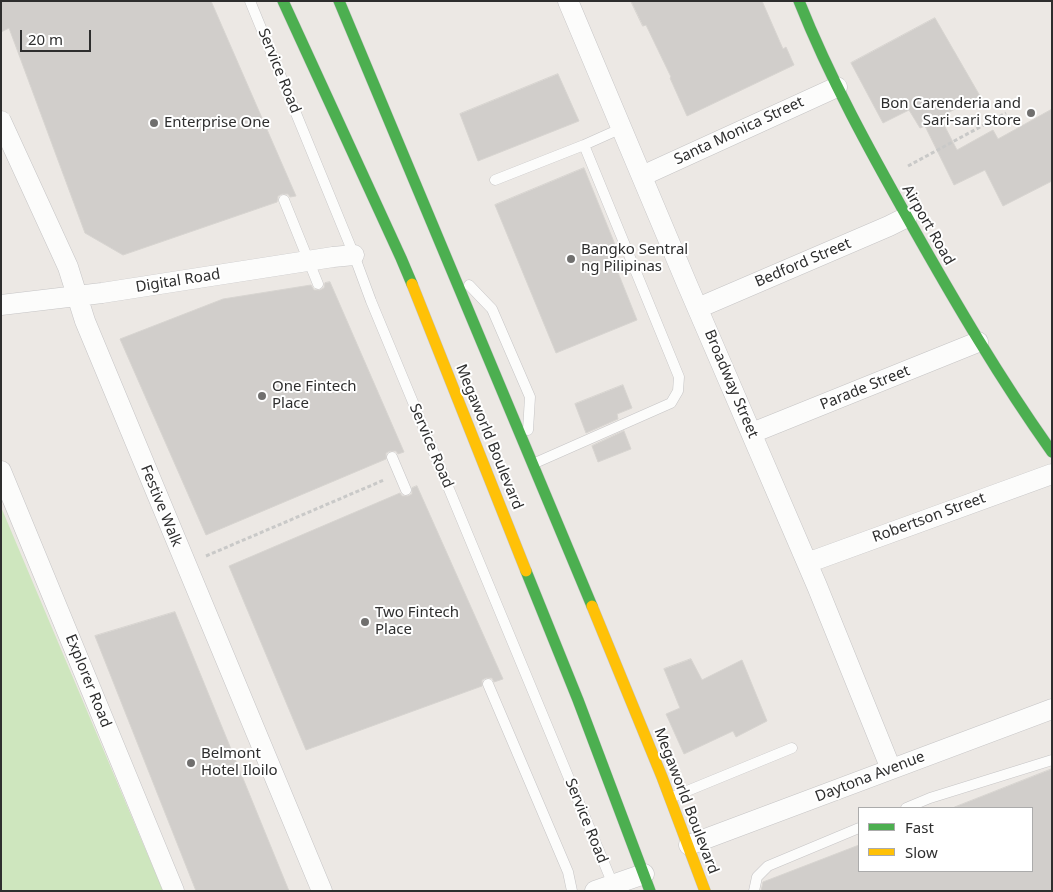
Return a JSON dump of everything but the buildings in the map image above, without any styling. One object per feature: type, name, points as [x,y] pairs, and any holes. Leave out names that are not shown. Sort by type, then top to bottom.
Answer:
[{"type":"main road","name":"Megaworld Boulevard","points":[[283,1],[401,258],[574,691],[647,882]]},
{"type":"main road","name":"Megaworld Boulevard","points":[[339,1],[533,463],[689,845],[705,891]]},
{"type":"main road","name":"Airport Road","points":[[799,1],[837,87],[885,178],[978,342],[1017,403],[1052,452]]},
{"type":"street","name":"Broadway Street","points":[[568,1],[807,563],[891,769]]},
{"type":"street","name":"Santa Monica Street","points":[[642,176],[837,87]]},
{"type":"street","name":"Festive Walk","points":[[1,121],[68,267],[96,349],[322,891]]},
{"type":"street","name":"Bedford Street","points":[[698,308],[907,217]]},
{"type":"street","name":"Digital Road","points":[[1,305],[77,296],[309,260],[354,255]]},
{"type":"street","name":"Parade Street","points":[[752,433],[978,342]]},
{"type":"street","name":"Explorer Road","points":[[1,471],[174,891]]},
{"type":"street","name":"Robertson Street","points":[[807,563],[1052,474]]},
{"type":"street","name":"Daytona Avenue","points":[[689,845],[891,769],[1050,713]]},
{"type":"street","points":[[607,889],[647,882]]},
{"type":"lane","name":"Service Road","points":[[250,1],[354,255],[607,889]]},
{"type":"lane","points":[[495,180],[622,128]]},
{"type":"lane","points":[[533,463],[671,403],[678,391],[679,377],[584,144]]},
{"type":"lane","points":[[284,200],[318,284]]},
{"type":"lane","points":[[449,265],[492,309],[530,397],[526,446]]},
{"type":"lane","points":[[392,457],[406,490]]},
{"type":"lane","points":[[488,684],[568,872],[572,891]]},
{"type":"lane","points":[[670,799],[792,748]]},
{"type":"lane","points":[[908,807],[930,798],[1052,760]]},
{"type":"lane","points":[[754,891],[758,877],[768,866],[858,828]]},
{"type":"path","points":[[885,178],[1006,113]]},
{"type":"path","points":[[205,557],[399,474]]},
{"type":"green space","points":[[1,507],[163,891],[1,891]]},
{"type":"traffic: fast","points":[[283,1],[412,284]]},
{"type":"traffic: fast","points":[[339,1],[592,606]]},
{"type":"traffic: fast","points":[[799,1],[837,87],[911,224],[1014,397],[1052,452]]},
{"type":"traffic: fast","points":[[526,571],[578,700],[650,891]]},
{"type":"traffic: slow","points":[[412,284],[526,571]]},
{"type":"traffic: slow","points":[[592,606],[662,777],[705,891]]},
{"type":"place","name":"Bon Carenderia and Sari-sari Store","points":[[1031,113]]},
{"type":"place","name":"Enterprise One","points":[[154,123]]},
{"type":"place","name":"Bangko Sentral ng Pilipinas","points":[[571,259]]},
{"type":"place","name":"One Fintech Place","points":[[262,396]]},
{"type":"place","name":"Two Fintech Place","points":[[365,622]]},
{"type":"place","name":"Belmont Hotel Iloilo","points":[[191,763]]}]
